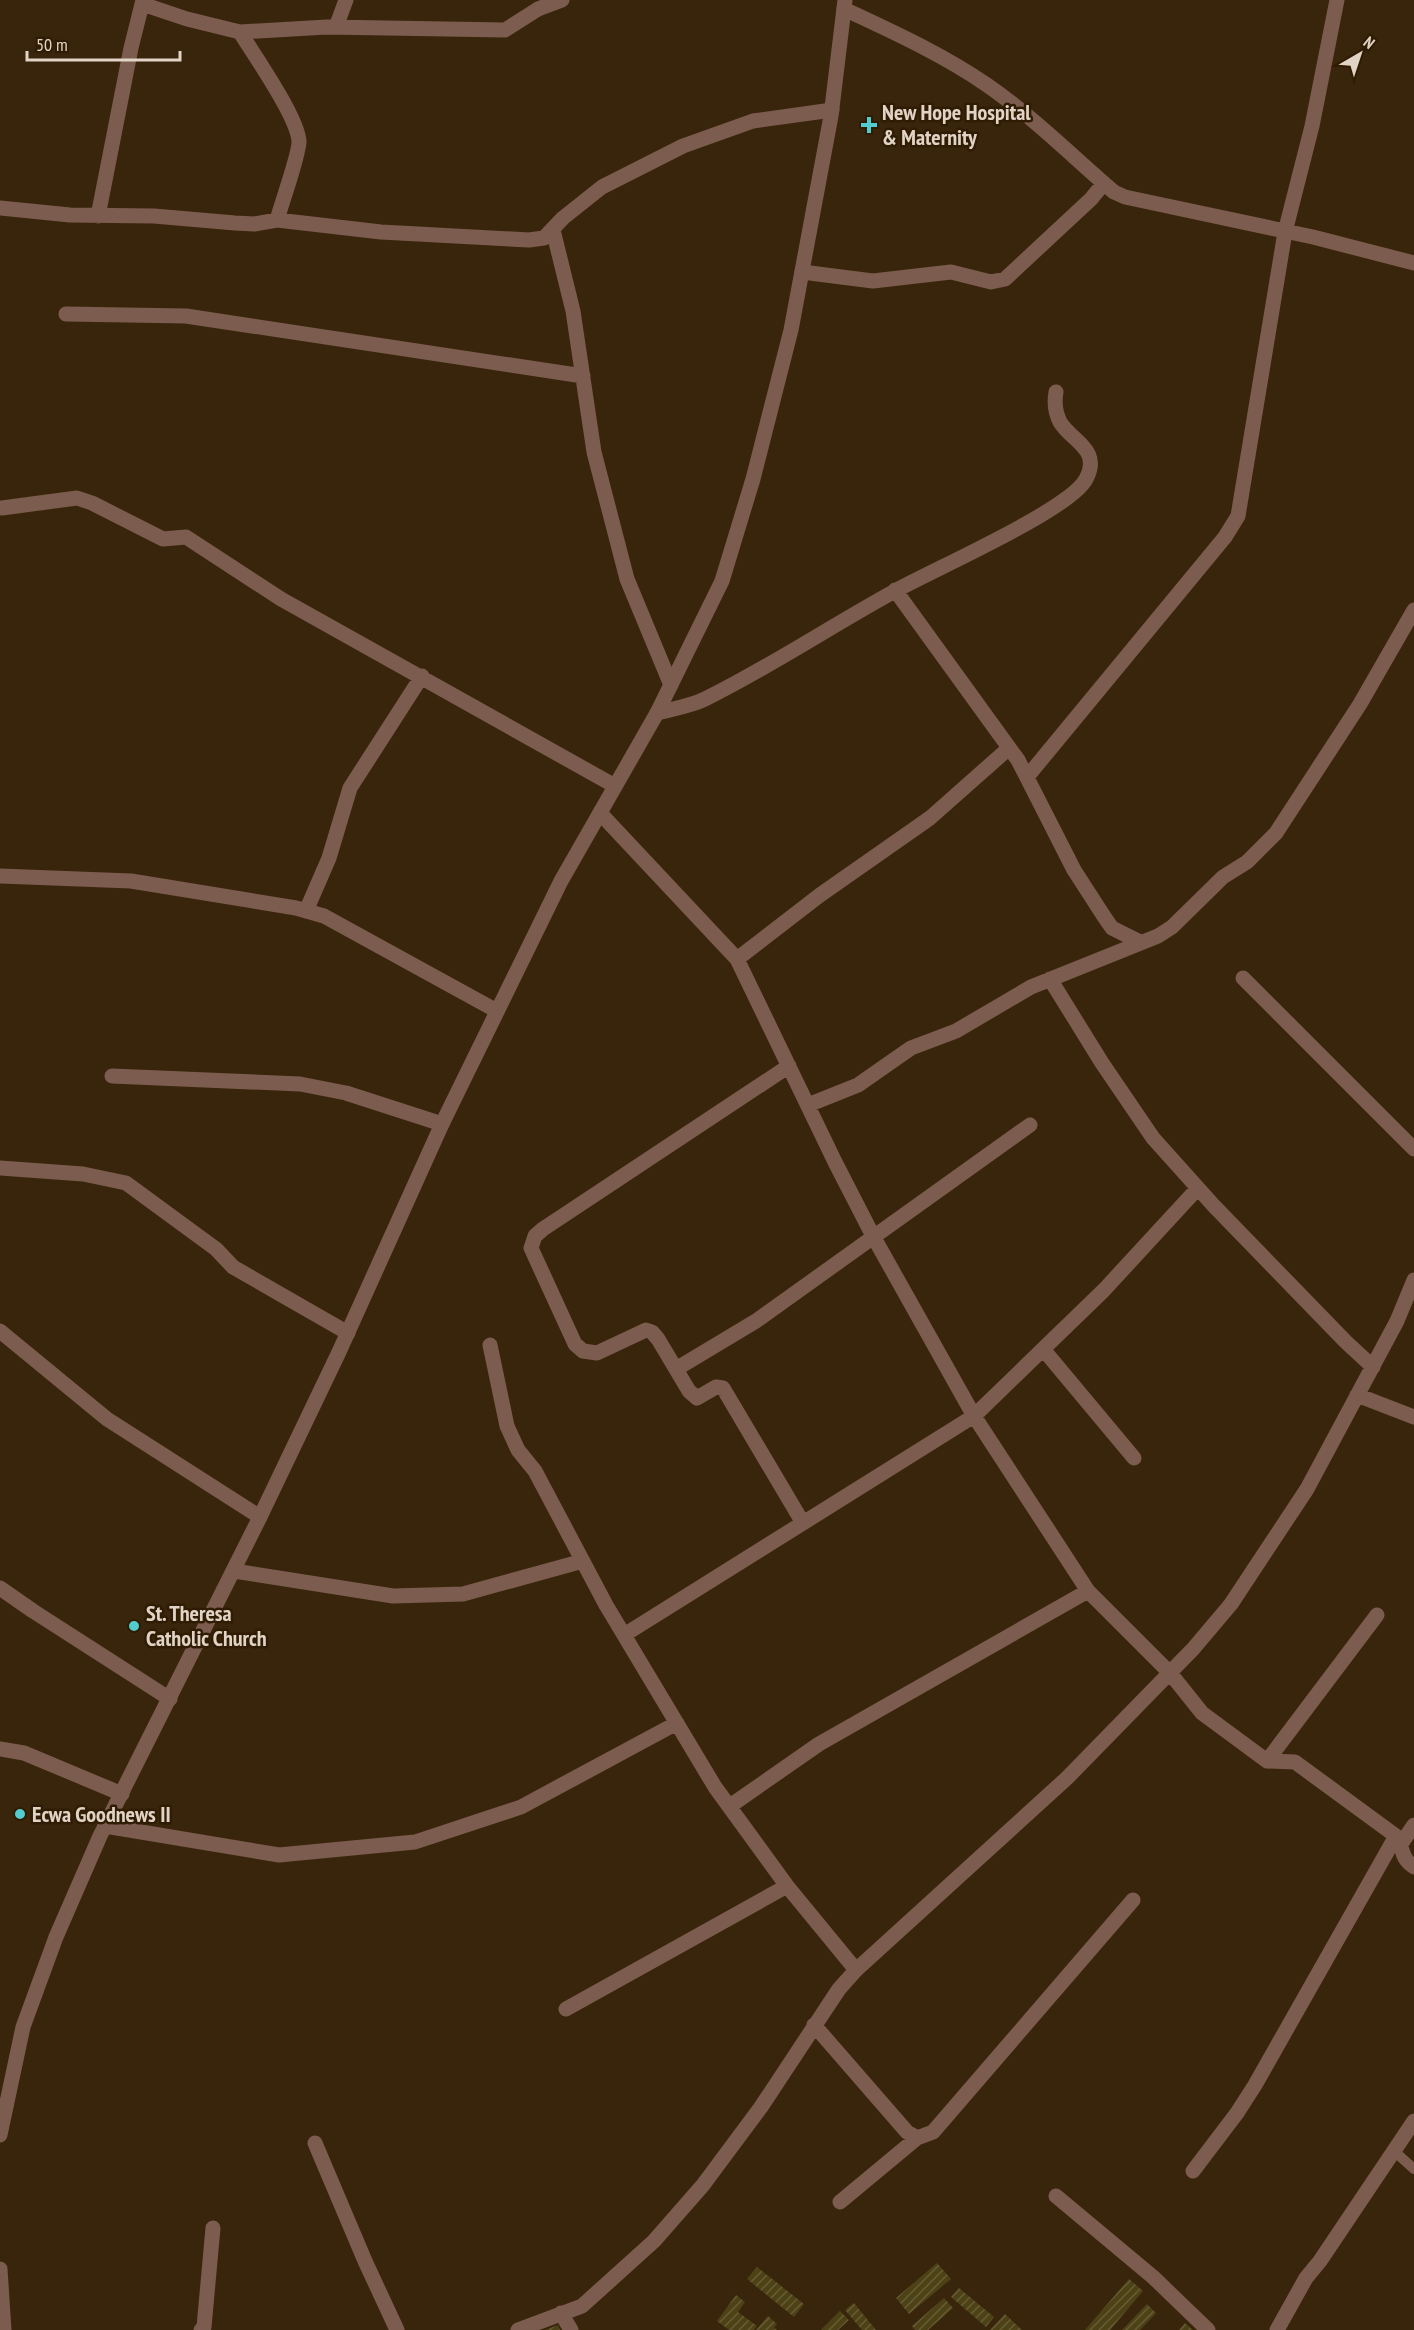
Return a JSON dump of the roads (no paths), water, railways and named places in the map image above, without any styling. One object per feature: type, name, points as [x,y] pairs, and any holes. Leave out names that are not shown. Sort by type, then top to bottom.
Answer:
[{"type":"street","points":[[336,27],[346,0]]},
{"type":"street","points":[[98,216],[142,2],[187,19],[240,32],[336,27],[505,30],[538,9],[562,0]]},
{"type":"street","points":[[1027,777],[1225,537],[1238,516],[1285,232],[1312,126],[1337,0]]},
{"type":"street","points":[[0,2132],[22,2027],[56,1937],[105,1826],[234,1571],[348,1332],[442,1124],[561,882],[657,713],[722,581],[756,467],[791,330],[832,110],[845,4],[987,85],[1104,183],[1125,197],[1414,263]]},
{"type":"street","points":[[240,32],[296,128],[299,142],[277,220]]},
{"type":"street","points":[[0,208],[98,216],[154,216],[235,224],[254,224],[277,220],[381,232],[529,240],[544,238],[563,218],[602,188],[683,146],[753,121],[832,110]]},
{"type":"street","points":[[802,272],[873,281],[951,272],[991,282],[1005,279],[1091,199],[1104,183]]},
{"type":"street","points":[[554,230],[573,311],[594,452],[627,579],[671,685]]},
{"type":"street","points":[[66,314],[186,316],[583,376]]},
{"type":"street","points":[[657,713],[703,700],[895,590],[1038,517],[1074,493],[1086,478],[1089,464],[1087,448],[1061,423],[1054,405],[1056,392]]},
{"type":"street","points":[[2,508],[77,498],[92,502],[163,539],[186,537],[281,599],[615,786]]},
{"type":"street","points":[[895,590],[1009,748],[1027,777],[1074,870],[1105,918],[1112,928],[1140,942]]},
{"type":"street","points":[[808,1105],[858,1085],[911,1048],[956,1031],[1031,987],[1158,936],[1172,927],[1218,880],[1247,862],[1275,833],[1360,704],[1414,610]]},
{"type":"street","points":[[306,911],[329,858],[350,788],[422,676]]},
{"type":"street","points":[[737,959],[820,895],[930,818],[1009,748]]},
{"type":"street","points":[[600,813],[737,959],[873,1236],[974,1416],[1088,1591],[1170,1673],[1202,1713],[1267,1761],[1295,1762],[1398,1840],[1401,1854],[1414,1867]]},
{"type":"street","points":[[0,876],[131,881],[306,911],[324,916],[498,1011]]},
{"type":"street","points":[[1243,978],[1414,1149]]},
{"type":"street","points":[[1050,979],[1102,1063],[1153,1138],[1346,1342],[1373,1366]]},
{"type":"street","points":[[789,1066],[535,1236],[531,1248],[575,1344],[583,1351],[597,1353],[646,1330],[658,1339],[689,1391],[697,1398],[717,1387],[723,1388],[803,1523]]},
{"type":"street","points":[[112,1076],[300,1084],[346,1093],[442,1124]]},
{"type":"street","points":[[676,1369],[756,1321],[1030,1125]]},
{"type":"street","points":[[0,1168],[83,1174],[126,1183],[216,1249],[233,1267],[348,1332]]},
{"type":"street","points":[[624,1635],[974,1416],[1104,1290],[1198,1188]]},
{"type":"street","points":[[518,2330],[582,2306],[595,2297],[654,2241],[703,2185],[761,2107],[839,1989],[856,1970],[1067,1778],[1170,1673],[1231,1604],[1307,1489],[1397,1321],[1414,1280]]},
{"type":"street","points":[[0,1331],[107,1419],[260,1517]]},
{"type":"street","points":[[490,1345],[507,1426],[518,1450],[535,1471],[624,1635],[716,1787],[787,1886],[856,1970]]},
{"type":"street","points":[[1043,1349],[1134,1458]]},
{"type":"street","points":[[1358,1395],[1414,1418]]},
{"type":"street","points":[[234,1571],[393,1596],[463,1594],[583,1561]]},
{"type":"street","points":[[0,1588],[170,1699]]},
{"type":"street","points":[[730,1806],[819,1744],[1088,1591]]},
{"type":"street","points":[[1267,1761],[1377,1615]]},
{"type":"street","points":[[105,1826],[279,1855],[415,1842],[521,1807],[677,1723]]},
{"type":"street","points":[[0,1749],[24,1754],[122,1794]]},
{"type":"street","points":[[1193,2171],[1255,2085],[1398,1840],[1414,1825]]},
{"type":"street","points":[[566,2009],[787,1886]]},
{"type":"street","points":[[840,2202],[917,2138],[933,2132],[1133,1900]]},
{"type":"street","points":[[814,2025],[907,2132],[917,2138]]},
{"type":"street","points":[[1276,2330],[1306,2278],[1414,2121]]},
{"type":"street","points":[[315,2143],[397,2330]]},
{"type":"street","points":[[1056,2196],[1153,2277],[1208,2330]]},
{"type":"street","points":[[201,2330],[204,2327],[213,2228]]},
{"type":"street","points":[[0,2269],[4,2330]]},
{"type":"street","points":[[561,2313],[571,2330]]},
{"type":"lane","points":[[1394,2151],[1414,2169]]},
{"type":"place","name":"New Hope Hospital & Maternity","points":[[869,125]]},
{"type":"place","name":"St. Theresa Catholic Church","points":[[134,1626]]},
{"type":"place","name":"Ecwa Goodnews II","points":[[20,1814]]}]
